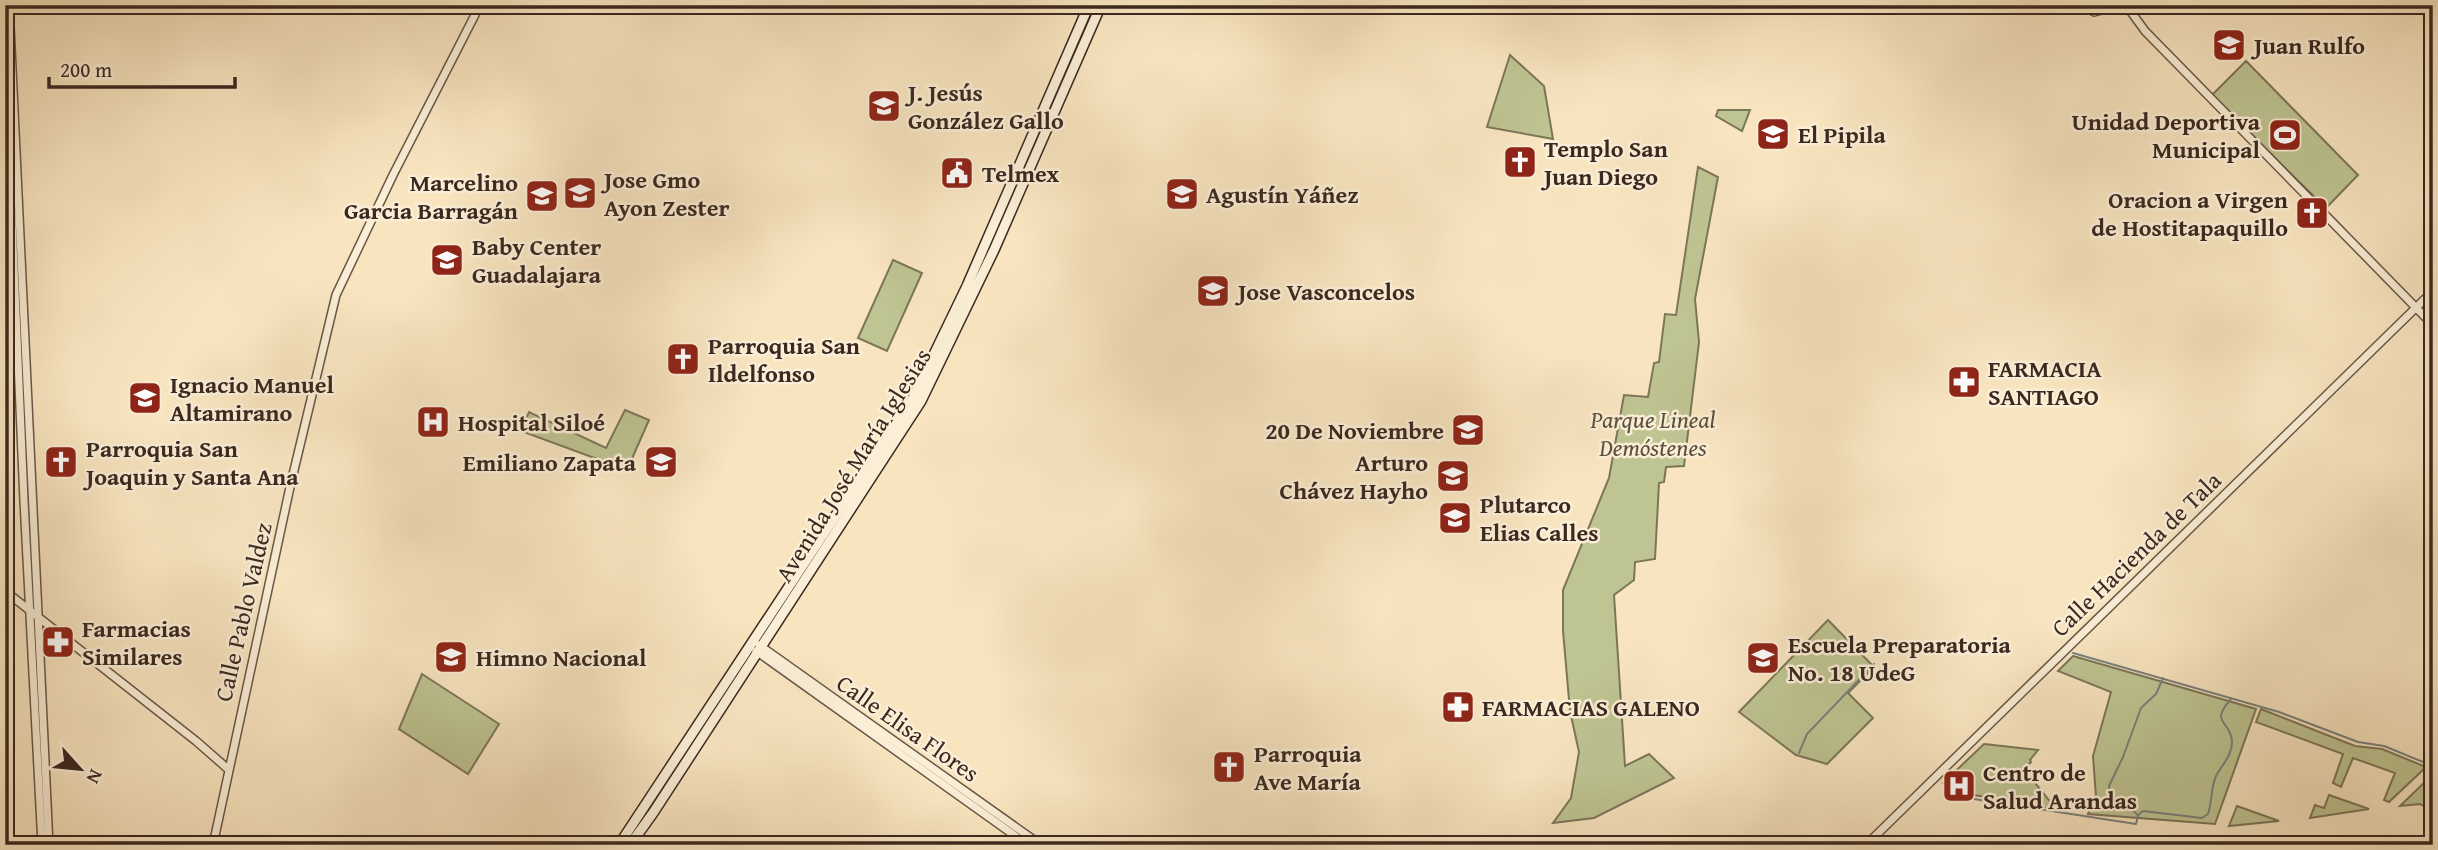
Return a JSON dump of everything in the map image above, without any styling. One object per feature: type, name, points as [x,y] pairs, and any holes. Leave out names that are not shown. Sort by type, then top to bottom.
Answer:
[{"type":"main road","name":"Avenida José María Iglesias","points":[[630,845],[653,813],[913,398],[967,286],[1089,5]]},
{"type":"main road","name":"Avenida José María Iglesias","points":[[619,845],[913,414],[933,379],[1002,232],[1101,5]]},
{"type":"street","points":[[9,5],[9,103],[42,845]]},
{"type":"street","name":"Calle Pablo Valdez","points":[[213,845],[290,487],[336,295],[393,175],[480,5]]},
{"type":"street","points":[[2082,5],[2094,12],[2100,12],[2112,5]]},
{"type":"street","points":[[2126,5],[2154,40],[2433,325]]},
{"type":"street","points":[[5,56],[40,618],[49,845]]},
{"type":"street","name":"Calle Hacienda de Tala","points":[[1866,845],[2433,291]]},
{"type":"street","points":[[5,591],[228,769]]},
{"type":"street","name":"Calle Elisa Flores","points":[[755,647],[1028,845]]},
{"type":"street","name":"Calle Elisa Flores","points":[[755,647],[1041,845]]},
{"type":"green space","points":[[1510,55],[1544,86],[1553,139],[1487,127]]},
{"type":"green space","name":"Unidad Deportiva Municipal","points":[[2246,61],[2358,175],[2326,208],[2211,96]]},
{"type":"green space","points":[[1718,110],[1750,110],[1742,131],[1716,116]]},
{"type":"green space","name":"Parque Lineal Demóstenes","points":[[1698,167],[1718,177],[1695,299],[1699,342],[1684,466],[1666,467],[1664,482],[1659,483],[1655,559],[1635,562],[1634,580],[1614,595],[1625,766],[1649,754],[1674,778],[1594,818],[1553,823],[1571,798],[1579,752],[1570,711],[1563,631],[1563,590],[1609,478],[1624,395],[1648,397],[1654,363],[1659,362],[1665,314],[1676,315]]},
{"type":"green space","points":[[893,260],[922,273],[887,351],[858,338]]},
{"type":"green space","points":[[625,410],[649,420],[627,470],[521,431],[529,412],[606,448]]},
{"type":"green space","points":[[1828,620],[1874,667],[1848,693],[1873,718],[1827,764],[1796,755],[1739,712]]},
{"type":"green space","points":[[2073,656],[2256,709],[2215,824],[2088,814],[2096,797],[2093,756],[2111,692],[2058,671]]},
{"type":"green space","points":[[422,674],[499,724],[468,774],[399,729]]},
{"type":"green space","points":[[2261,709],[2355,746],[2382,749],[2426,767],[2389,802],[2384,800],[2395,773],[2353,758],[2341,787],[2333,783],[2343,754],[2256,722]]},
{"type":"green space","points":[[1984,744],[2038,750],[2024,769],[2056,809],[1950,791],[1943,783]]},
{"type":"green space","points":[[2433,774],[2433,812],[2420,804],[2400,806]]},
{"type":"green space","points":[[2329,795],[2369,809],[2310,818],[2315,805],[2324,808]]},
{"type":"green space","points":[[2237,806],[2279,821],[2229,826]]},
{"type":"waterway","points":[[2073,653],[2279,712],[2358,742],[2384,746],[2433,766]]},
{"type":"waterway","points":[[1799,753],[1807,734],[1874,664]]},
{"type":"waterway","points":[[1948,795],[2136,824],[2138,816],[2111,798],[2109,786],[2141,708],[2156,694],[2163,678]]},
{"type":"waterway","points":[[2138,815],[2143,811],[2202,818],[2208,814],[2214,780],[2232,746],[2230,734],[2221,717],[2231,699]]},
{"type":"place","name":"Juan Rulfo","points":[[2229,45]]},
{"type":"place","name":"J. Jesús González Gallo","points":[[884,106]]},
{"type":"place","name":"El Pipila","points":[[1773,134]]},
{"type":"place","name":"Unidad Deportiva Municipal","points":[[2285,135]]},
{"type":"place","name":"Templo San Juan Diego","points":[[1520,162]]},
{"type":"place","name":"Telmex","points":[[957,173]]},
{"type":"place","name":"Jose Gmo Ayon Zester","points":[[580,193]]},
{"type":"place","name":"Agustín Yáñez","points":[[1182,194]]},
{"type":"place","name":"Marcelino Garcia Barragán","points":[[542,196]]},
{"type":"place","name":"Oracion a Virgen de Hostitapaquillo","points":[[2312,213]]},
{"type":"place","name":"Baby Center Guadalajara","points":[[447,260]]},
{"type":"place","name":"Jose Vasconcelos","points":[[1213,291]]},
{"type":"place","name":"Parroquia San Ildelfonso","points":[[683,359]]},
{"type":"place","name":"FARMACIA SANTIAGO","points":[[1964,382]]},
{"type":"place","name":"Ignacio Manuel Altamirano","points":[[145,398]]},
{"type":"place","name":"Hospital Siloé","points":[[433,422]]},
{"type":"place","name":"20 De Noviembre","points":[[1468,430]]},
{"type":"place","name":"Parroquia San Joaquin y Santa Ana","points":[[61,462]]},
{"type":"place","name":"Emiliano Zapata","points":[[661,462]]},
{"type":"place","name":"Arturo Chávez Hayho","points":[[1453,476]]},
{"type":"place","name":"Plutarco Elias Calles","points":[[1455,518]]},
{"type":"place","name":"Farmacias Similares","points":[[58,642]]},
{"type":"place","name":"Himno Nacional","points":[[451,657]]},
{"type":"place","name":"Escuela Preparatoria No. 18 UdeG","points":[[1763,658]]},
{"type":"place","name":"FARMACIAS GALENO","points":[[1458,707]]},
{"type":"place","name":"Parroquia Ave María","points":[[1229,767]]},
{"type":"place","name":"Centro de Salud Arandas","points":[[1959,786]]}]
